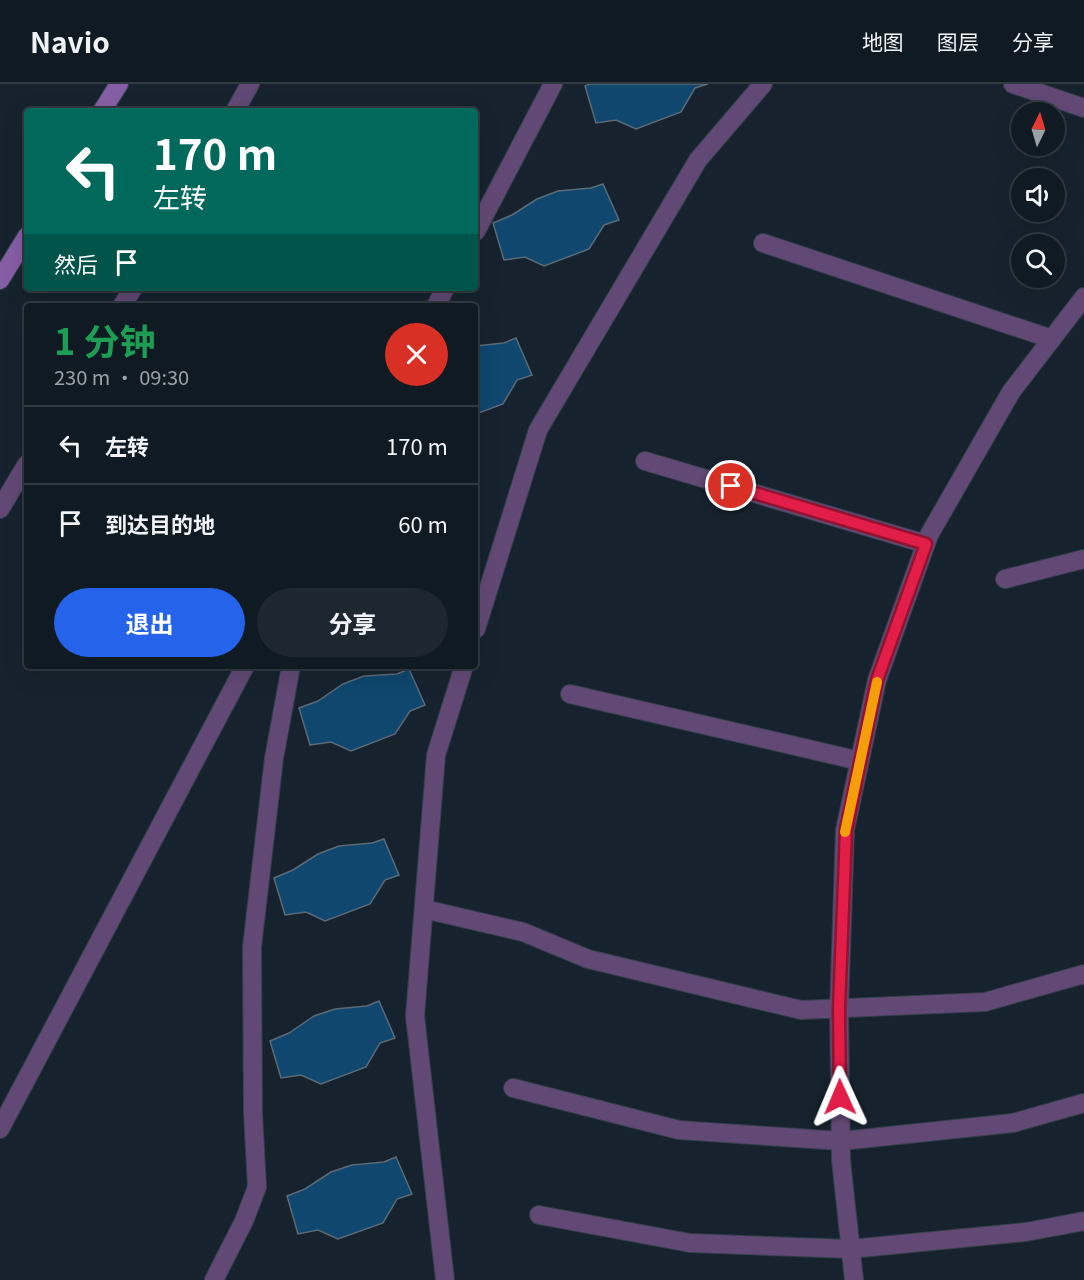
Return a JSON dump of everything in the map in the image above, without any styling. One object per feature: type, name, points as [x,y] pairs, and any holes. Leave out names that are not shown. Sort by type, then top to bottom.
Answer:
[{"type":"main road","points":[[104,108],[119,84]]},
{"type":"main road","points":[[0,280],[24,241]]},
{"type":"street","points":[[237,108],[250,84]]},
{"type":"street","points":[[478,227],[553,84]]},
{"type":"street","points":[[478,623],[538,430],[698,160],[764,84]]},
{"type":"street","points":[[1013,84],[1084,108]]},
{"type":"street","points":[[763,243],[1052,339]]},
{"type":"street","points":[[854,1280],[841,1141],[839,1009],[846,830],[877,680],[926,544],[1011,392],[1084,297]]},
{"type":"street","points":[[645,461],[926,544]]},
{"type":"street","points":[[0,509],[24,469]]},
{"type":"street","points":[[1005,579],[1084,559]]},
{"type":"street","points":[[0,1130],[243,669]]},
{"type":"street","points":[[213,1280],[244,1221],[256,1187],[252,947],[274,758],[290,669]]},
{"type":"street","points":[[445,1280],[415,1016],[436,755],[463,669]]},
{"type":"street","points":[[570,694],[860,761]]},
{"type":"street","points":[[424,909],[523,932],[588,959],[801,1010],[985,1002],[1084,974]]},
{"type":"street","points":[[513,1088],[679,1130],[841,1141],[1013,1123],[1084,1102]]},
{"type":"street","points":[[539,1215],[690,1243],[850,1249],[1026,1232],[1084,1221]]},
{"type":"building","points":[[590,84],[708,84],[695,88],[681,112],[636,129],[616,120],[596,123],[585,86]]},
{"type":"building","points":[[603,184],[619,220],[604,225],[589,249],[544,266],[525,257],[504,260],[493,223],[512,215],[537,199],[558,191],[591,188]]},
{"type":"building","points":[[516,338],[532,375],[517,380],[503,404],[478,413],[478,346],[504,343]]},
{"type":"building","points":[[409,669],[425,705],[410,711],[395,734],[351,751],[331,742],[310,745],[299,708],[318,701],[343,684],[364,676],[397,674]]},
{"type":"building","points":[[384,839],[399,875],[385,880],[370,904],[325,921],[306,912],[285,915],[274,878],[293,870],[318,854],[339,846],[372,843]]},
{"type":"building","points":[[379,1001],[395,1038],[380,1043],[366,1067],[321,1084],[301,1075],[281,1078],[270,1041],[289,1033],[314,1016],[335,1009],[367,1006]]},
{"type":"building","points":[[396,1157],[412,1194],[397,1199],[383,1223],[338,1239],[318,1230],[298,1234],[287,1196],[305,1189],[331,1172],[352,1165],[384,1162]]},
{"type":"slow traffic","points":[[845,832],[877,682]]},
{"type":"route","points":[[731,486],[926,544],[877,680],[846,830],[839,1009],[840,1097]]}]
